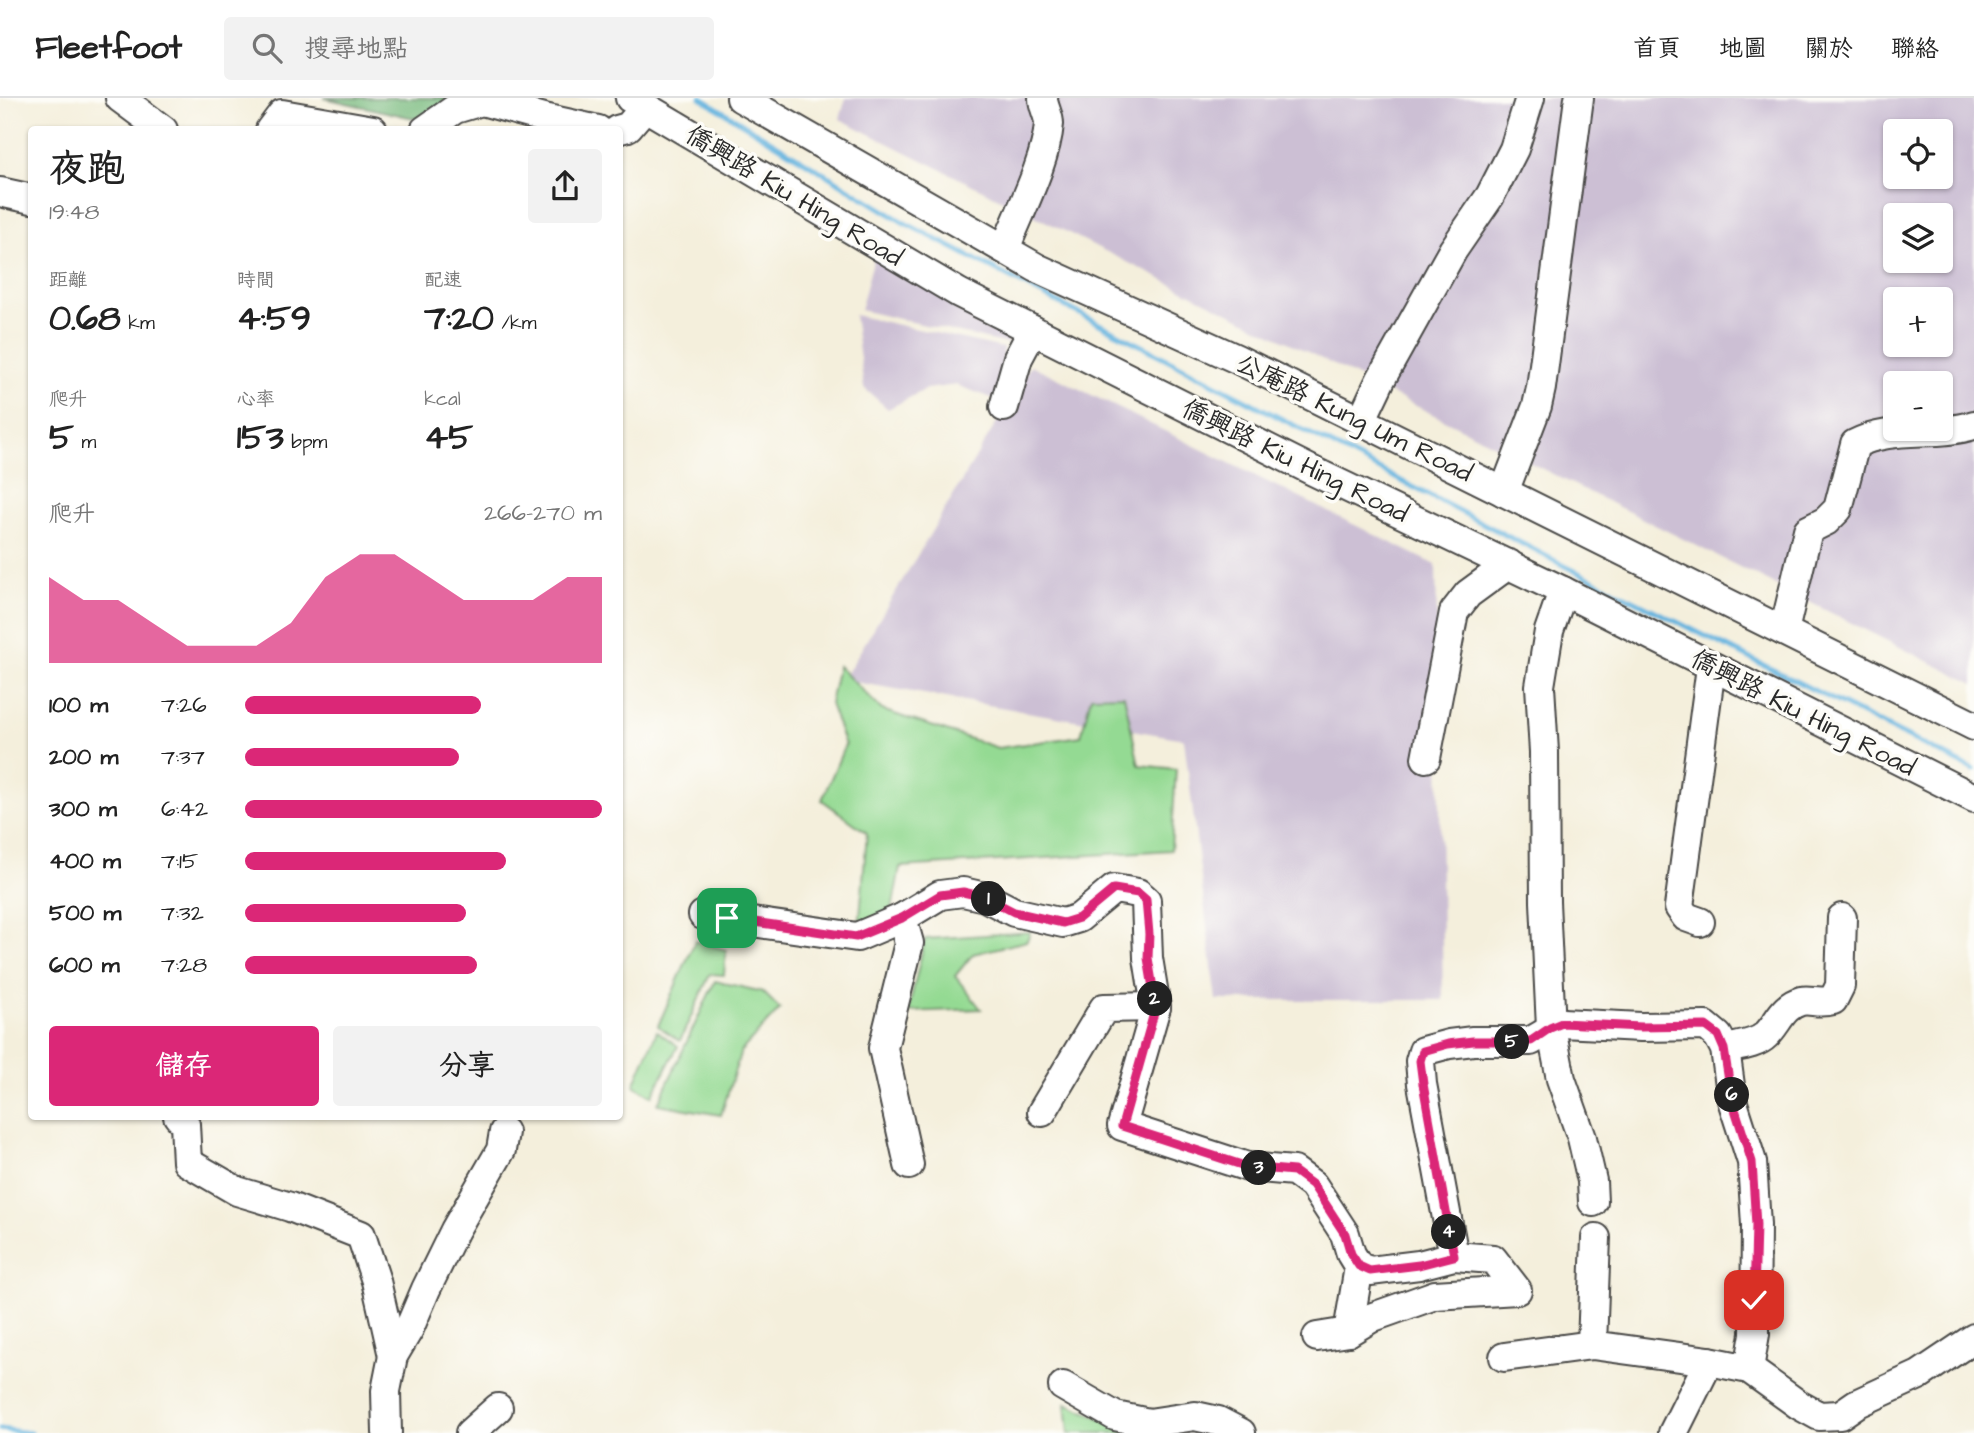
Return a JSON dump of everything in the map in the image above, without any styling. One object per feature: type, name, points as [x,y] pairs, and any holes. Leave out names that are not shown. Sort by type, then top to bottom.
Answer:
[{"type":"street","points":[[120,98],[158,126]]},
{"type":"street","name":"公庵路 Kung Um Road","points":[[741,98],[1037,268],[1237,359],[1974,726]]},
{"type":"street","points":[[1005,249],[1043,153],[1049,121],[1043,98]]},
{"type":"street","points":[[1361,421],[1381,379],[1453,250],[1490,196],[1514,149],[1531,98]]},
{"type":"street","points":[[1504,492],[1539,397],[1579,98]]},
{"type":"street","points":[[431,126],[455,109],[480,99],[580,126]]},
{"type":"street","points":[[623,128],[628,127],[637,103]]},
{"type":"street","name":"僑興路 Kiu Hing Road","points":[[637,103],[959,293],[1332,481],[1509,564],[1974,799]]},
{"type":"street","points":[[273,126],[282,114],[350,126]]},
{"type":"street","points":[[0,192],[28,198]]},
{"type":"street","points":[[1004,407],[1018,358],[1033,330]]},
{"type":"street","points":[[1784,631],[1808,530],[1826,521],[1838,509],[1855,444],[1870,436],[1937,432],[1974,425]]},
{"type":"street","points":[[1426,758],[1454,612],[1468,594],[1509,564]]},
{"type":"street","points":[[1563,591],[1549,631],[1540,686],[1550,1028],[1561,1079],[1582,1138],[1592,1181],[1593,1202]]},
{"type":"street","points":[[1700,922],[1686,917],[1679,907],[1710,667]]},
{"type":"street","points":[[703,915],[856,937],[902,918],[940,895],[963,892],[985,897],[1014,912],[1063,923],[1079,918],[1114,889],[1138,893],[1146,900],[1148,910],[1148,958],[1156,1006],[1122,1126],[1248,1167],[1294,1171],[1313,1185],[1345,1234],[1351,1254],[1359,1266],[1370,1271],[1419,1265],[1454,1256],[1493,1259],[1517,1290],[1435,1295],[1373,1317],[1348,1332],[1317,1337]]},
{"type":"street","points":[[902,918],[909,943],[883,1048],[909,1165]]},
{"type":"street","points":[[1724,1049],[1755,1042],[1766,1035],[1784,1010],[1801,1001],[1822,1003],[1833,1000],[1840,986],[1842,918]]},
{"type":"street","points":[[1042,1112],[1104,1008],[1156,1006]]},
{"type":"street","points":[[1454,1256],[1423,1084],[1420,1061],[1423,1051],[1473,1041],[1531,1041],[1562,1023],[1641,1027],[1706,1026],[1718,1035],[1724,1049],[1732,1100],[1752,1162],[1756,1225],[1755,1334],[1749,1368]]},
{"type":"street","points":[[185,1120],[187,1162],[237,1191],[290,1207],[361,1235],[376,1281],[393,1356]]},
{"type":"street","points":[[387,1433],[386,1391],[393,1356],[409,1329],[455,1230],[501,1150],[504,1132]]},
{"type":"street","points":[[1592,1345],[1596,1238]]},
{"type":"street","points":[[1348,1332],[1359,1266]]},
{"type":"street","points":[[1504,1357],[1592,1345],[1749,1368],[1799,1405],[1819,1416],[1839,1415],[1919,1374],[1974,1338]]},
{"type":"street","points":[[1673,1433],[1709,1361]]},
{"type":"street","points":[[1063,1386],[1115,1416],[1149,1423],[1195,1416],[1219,1421],[1241,1433]]},
{"type":"street","points":[[470,1433],[498,1408]]},
{"type":"shaded area","points":[[846,98],[1974,98],[1974,684],[840,119]]},
{"type":"shaded area","points":[[875,254],[1010,332],[1007,344],[860,310]]},
{"type":"shaded area","points":[[854,315],[1003,348],[1000,401],[956,385],[926,389],[888,409],[864,388]]},
{"type":"shaded area","points":[[1031,365],[1436,565],[1443,1000],[1216,1000],[1184,739],[843,680]]},
{"type":"green space","points":[[324,98],[449,98],[426,121]]},
{"type":"green space","points":[[838,666],[882,710],[998,748],[1081,736],[1091,696],[1124,695],[1139,765],[1176,769],[1171,850],[900,867],[891,915],[859,928],[867,833],[822,800],[845,745],[830,704]]},
{"type":"green space","points":[[1030,932],[1027,941],[973,954],[955,976],[981,1009],[908,1012],[925,939]]},
{"type":"green space","points":[[695,941],[726,950],[724,975],[710,974],[680,1041],[658,1026]]},
{"type":"green space","points":[[715,981],[763,992],[780,1009],[741,1051],[721,1115],[658,1104]]},
{"type":"green space","points":[[657,1031],[678,1046],[652,1096],[634,1085]]},
{"type":"green space","points":[[1066,1403],[1127,1430],[1128,1433],[1069,1433]]},
{"type":"waterway","points":[[701,98],[903,222],[1565,566],[1974,770]]},
{"type":"waterway","points":[[0,1429],[31,1433]]},
{"type":"route","points":[[727,918],[856,937],[902,918],[940,895],[963,892],[985,897],[1014,912],[1063,923],[1079,918],[1114,889],[1138,893],[1146,900],[1148,910],[1148,958],[1156,1006],[1122,1126],[1248,1167],[1294,1171],[1313,1185],[1345,1234],[1351,1254],[1359,1266],[1370,1271],[1419,1265],[1454,1256],[1423,1084],[1420,1061],[1423,1051],[1473,1041],[1531,1041],[1562,1023],[1641,1027],[1706,1026],[1718,1035],[1724,1049],[1732,1100],[1752,1162],[1756,1225],[1754,1300]]}]
